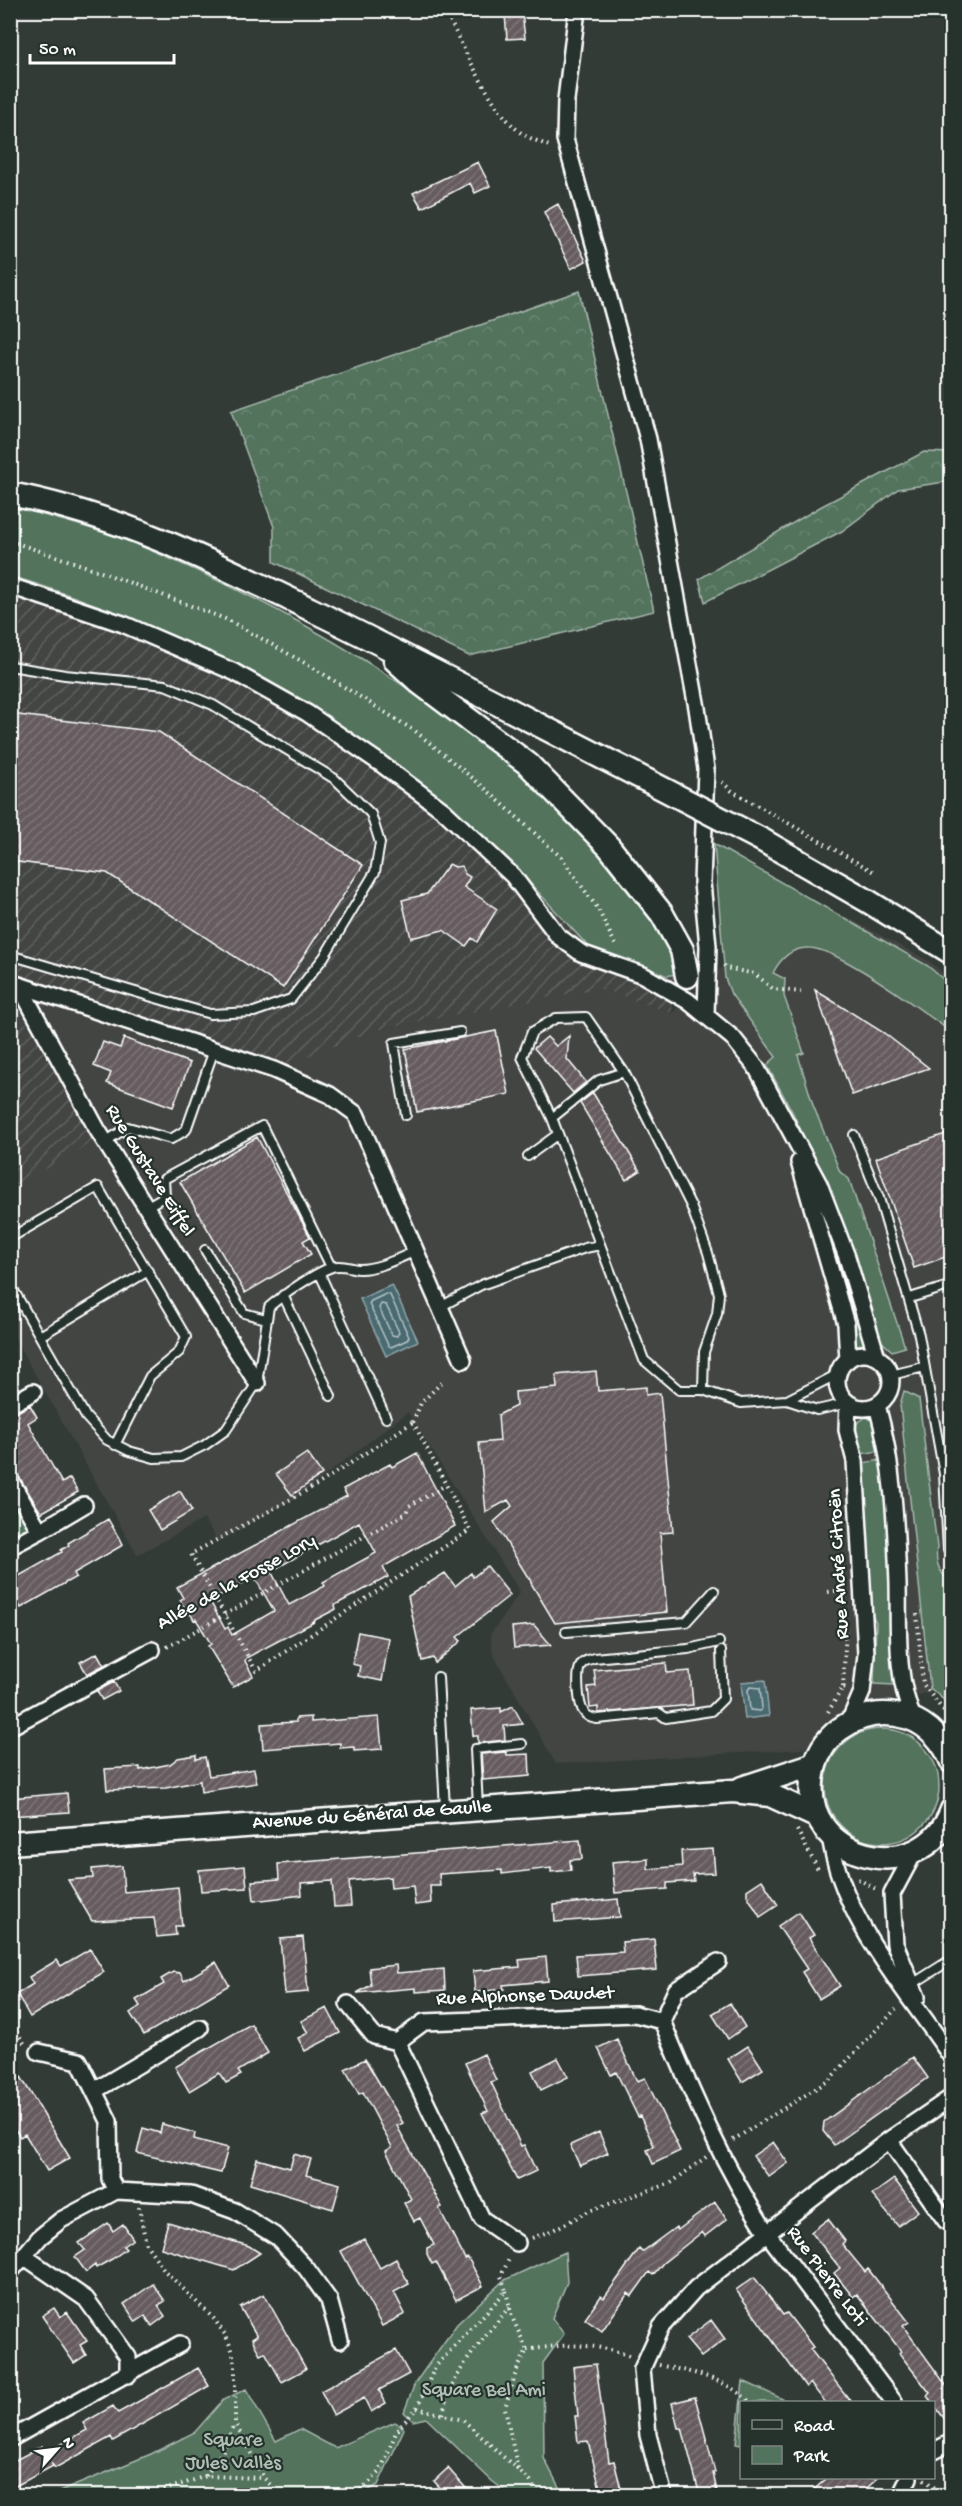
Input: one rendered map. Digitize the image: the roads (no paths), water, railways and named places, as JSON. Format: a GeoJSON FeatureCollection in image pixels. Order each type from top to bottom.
{"type":"FeatureCollection","features":[{"type":"Feature","properties":{"kind":"main road"},"geometry":{"type":"LineString","coordinates":[[10,494],[126,525],[237,573],[374,640],[762,840],[951,952]]}},
{"type":"Feature","properties":{"kind":"main road"},"geometry":{"type":"LineString","coordinates":[[374,640],[420,683],[528,764],[609,847],[662,914],[682,950],[687,976]]}},
{"type":"Feature","properties":{"kind":"main road"},"geometry":{"type":"LineString","coordinates":[[824,1826],[813,1800],[811,1782],[815,1764],[823,1747],[834,1733],[849,1722],[881,1713],[914,1720],[928,1728],[950,1757]]}},
{"type":"Feature","properties":{"kind":"main road","name":"Avenue du Général de Gaulle"},"geometry":{"type":"LineString","coordinates":[[733,1791],[815,1764]]}},
{"type":"Feature","properties":{"kind":"main road","name":"Avenue du Général de Gaulle"},"geometry":{"type":"LineString","coordinates":[[10,1843],[733,1791],[770,1795],[824,1826],[856,1852],[870,1857],[901,1856],[915,1851]]}},
{"type":"Feature","properties":{"kind":"main road"},"geometry":{"type":"LineString","coordinates":[[915,1851],[934,1838],[950,1815]]}},
{"type":"Feature","properties":{"kind":"street"},"geometry":{"type":"LineString","coordinates":[[577,10],[566,100],[565,139],[648,439],[706,769],[702,883],[708,946],[706,1015]]}},
{"type":"Feature","properties":{"kind":"street"},"geometry":{"type":"LineString","coordinates":[[10,586],[123,624],[234,672],[307,713],[380,763],[444,811],[513,876],[558,936],[581,953],[643,975],[688,1001],[733,1038],[756,1067],[823,1195],[847,1257],[877,1357],[891,1374],[889,1392],[877,1405],[863,1408],[848,1403],[839,1390],[838,1374],[848,1360],[862,1354],[877,1357]]}},
{"type":"Feature","properties":{"kind":"street"},"geometry":{"type":"LineString","coordinates":[[688,1001],[687,976],[694,971],[708,946]]}},
{"type":"Feature","properties":{"kind":"street"},"geometry":{"type":"LineString","coordinates":[[15,983],[274,1070],[330,1095],[356,1114],[464,1360]]}},
{"type":"Feature","properties":{"kind":"street","name":"Rue Gustave Eiffel"},"geometry":{"type":"LineString","coordinates":[[15,983],[105,1142],[257,1383]]}},
{"type":"Feature","properties":{"kind":"street"},"geometry":{"type":"LineString","coordinates":[[790,1133],[846,1324],[848,1360]]}},
{"type":"Feature","properties":{"kind":"street"},"geometry":{"type":"LineString","coordinates":[[10,1405],[33,1392]]}},
{"type":"Feature","properties":{"kind":"street","name":"Rue André Citroën"},"geometry":{"type":"LineString","coordinates":[[848,1403],[847,1430],[855,1461],[866,1654],[862,1692],[849,1722]]}},
{"type":"Feature","properties":{"kind":"street"},"geometry":{"type":"LineString","coordinates":[[877,1405],[889,1465],[897,1556],[903,1688],[914,1720]]}},
{"type":"Feature","properties":{"kind":"street"},"geometry":{"type":"LineString","coordinates":[[10,1480],[40,1531]]}},
{"type":"Feature","properties":{"kind":"street"},"geometry":{"type":"LineString","coordinates":[[10,1547],[84,1505]]}},
{"type":"Feature","properties":{"kind":"street","name":"Allée de la Fosse Lory"},"geometry":{"type":"LineString","coordinates":[[10,1726],[152,1650]]}},
{"type":"Feature","properties":{"kind":"street"},"geometry":{"type":"LineString","coordinates":[[824,1826],[842,1884],[863,1925],[951,2058]]}},
{"type":"Feature","properties":{"kind":"street"},"geometry":{"type":"LineString","coordinates":[[906,1987],[895,1944],[892,1894],[915,1851]]}},
{"type":"Feature","properties":{"kind":"street"},"geometry":{"type":"LineString","coordinates":[[664,2496],[648,2435],[642,2370],[661,2327],[696,2288],[767,2233],[750,2208],[719,2148],[691,2091],[662,2021],[676,1990],[718,1962]]}},
{"type":"Feature","properties":{"kind":"street"},"geometry":{"type":"LineString","coordinates":[[348,2004],[374,2036],[397,2042],[482,2219],[517,2243]]}},
{"type":"Feature","properties":{"kind":"street","name":"Rue Alphonse Daudet"},"geometry":{"type":"LineString","coordinates":[[397,2042],[424,2022],[635,2014],[662,2021]]}},
{"type":"Feature","properties":{"kind":"street"},"geometry":{"type":"LineString","coordinates":[[94,2091],[200,2028]]}},
{"type":"Feature","properties":{"kind":"street"},"geometry":{"type":"LineString","coordinates":[[39,2052],[79,2061],[109,2121],[110,2179],[116,2191]]}},
{"type":"Feature","properties":{"kind":"street","name":"Rue Pierre Loti"},"geometry":{"type":"LineString","coordinates":[[893,2401],[767,2233],[889,2140],[951,2097]]}},
{"type":"Feature","properties":{"kind":"street"},"geometry":{"type":"LineString","coordinates":[[889,2140],[946,2221]]}},
{"type":"Feature","properties":{"kind":"street"},"geometry":{"type":"LineString","coordinates":[[10,2272],[40,2237],[61,2220],[116,2191],[191,2195],[235,2211],[277,2236],[306,2268],[329,2300],[340,2340]]}},
{"type":"Feature","properties":{"kind":"street"},"geometry":{"type":"LineString","coordinates":[[25,2257],[86,2299],[128,2357],[128,2374]]}},
{"type":"Feature","properties":{"kind":"street"},"geometry":{"type":"LineString","coordinates":[[10,2439],[180,2344]]}},
{"type":"Feature","properties":{"kind":"street"},"geometry":{"type":"LineString","coordinates":[[935,2450],[951,2442]]}},
{"type":"Feature","properties":{"kind":"street"},"geometry":{"type":"LineString","coordinates":[[900,2496],[908,2479]]}},
{"type":"Feature","properties":{"kind":"lane"},"geometry":{"type":"LineString","coordinates":[[10,666],[65,675],[165,685],[213,705],[335,779],[371,814],[380,843],[375,872],[324,957],[291,999],[254,1012],[210,1014],[10,955]]}},
{"type":"Feature","properties":{"kind":"lane"},"geometry":{"type":"LineString","coordinates":[[703,1390],[704,1352],[717,1314],[719,1294],[708,1253],[691,1206],[624,1072],[586,1017],[556,1018],[532,1032],[522,1057],[552,1118],[644,1360],[679,1390],[703,1390],[741,1403],[787,1401],[817,1410],[848,1403]]}},
{"type":"Feature","properties":{"kind":"lane"},"geometry":{"type":"LineString","coordinates":[[406,1115],[394,1043],[460,1032]]}},
{"type":"Feature","properties":{"kind":"lane"},"geometry":{"type":"LineString","coordinates":[[105,1142],[128,1127],[171,1139],[186,1130],[214,1050]]}},
{"type":"Feature","properties":{"kind":"lane"},"geometry":{"type":"LineString","coordinates":[[552,1118],[599,1080],[624,1072]]}},
{"type":"Feature","properties":{"kind":"lane"},"geometry":{"type":"LineString","coordinates":[[146,1207],[165,1196],[164,1179],[262,1126],[331,1267]]}},
{"type":"Feature","properties":{"kind":"lane"},"geometry":{"type":"LineString","coordinates":[[528,1156],[558,1134]]}},
{"type":"Feature","properties":{"kind":"lane"},"geometry":{"type":"LineString","coordinates":[[854,1135],[879,1198],[919,1335],[948,1473],[948,1550],[951,1557]]}},
{"type":"Feature","properties":{"kind":"lane"},"geometry":{"type":"LineString","coordinates":[[10,1238],[98,1187],[186,1337],[179,1352],[150,1376],[115,1444]]}},
{"type":"Feature","properties":{"kind":"lane"},"geometry":{"type":"LineString","coordinates":[[442,1306],[481,1285],[585,1248],[600,1245]]}},
{"type":"Feature","properties":{"kind":"lane"},"geometry":{"type":"LineString","coordinates":[[205,1250],[244,1313],[266,1320]]}},
{"type":"Feature","properties":{"kind":"lane"},"geometry":{"type":"LineString","coordinates":[[10,1284],[86,1417],[106,1440],[154,1458],[181,1457],[205,1445],[226,1430],[257,1383],[269,1306],[282,1295],[331,1267],[344,1266],[360,1269],[382,1265],[417,1251]]}},
{"type":"Feature","properties":{"kind":"lane"},"geometry":{"type":"LineString","coordinates":[[40,1336],[148,1271]]}},
{"type":"Feature","properties":{"kind":"lane"},"geometry":{"type":"LineString","coordinates":[[320,1274],[386,1418]]}},
{"type":"Feature","properties":{"kind":"lane"},"geometry":{"type":"LineString","coordinates":[[910,1298],[951,1285]]}},
{"type":"Feature","properties":{"kind":"lane"},"geometry":{"type":"LineString","coordinates":[[282,1295],[331,1396]]}},
{"type":"Feature","properties":{"kind":"lane"},"geometry":{"type":"LineString","coordinates":[[891,1374],[924,1367]]}},
{"type":"Feature","properties":{"kind":"lane"},"geometry":{"type":"LineString","coordinates":[[787,1401],[838,1374]]}},
{"type":"Feature","properties":{"kind":"lane"},"geometry":{"type":"LineString","coordinates":[[566,1632],[686,1622],[714,1591]]}},
{"type":"Feature","properties":{"kind":"lane"},"geometry":{"type":"LineString","coordinates":[[720,1646],[723,1699],[711,1712],[666,1718],[659,1713],[597,1719],[590,1717],[582,1710],[578,1677],[580,1666],[585,1661],[594,1658],[720,1646]]}},
{"type":"Feature","properties":{"kind":"lane"},"geometry":{"type":"LineString","coordinates":[[438,1677],[446,1810]]}},
{"type":"Feature","properties":{"kind":"lane"},"geometry":{"type":"LineString","coordinates":[[478,1809],[475,1749],[522,1744]]}},
{"type":"Feature","properties":{"kind":"lane"},"geometry":{"type":"LineString","coordinates":[[906,1987],[951,1959],[951,1893]]}},
{"type":"Feature","properties":{"kind":"water"},"geometry":{"type":"Polygon","coordinates":[[[392,1285],[418,1341],[386,1356],[360,1299],[392,1285]]]}},
{"type":"Feature","properties":{"kind":"water"},"geometry":{"type":"Polygon","coordinates":[[[765,1680],[769,1716],[745,1719],[741,1682],[765,1680]]]}},
{"type":"Feature","properties":{"kind":"park label","name":"Square Bel Ami"},"geometry":{"type":"Point","coordinates":[484,2391]}},
{"type":"Feature","properties":{"kind":"park label","name":"Square Jules Vallès"},"geometry":{"type":"Point","coordinates":[233,2452]}}]}
